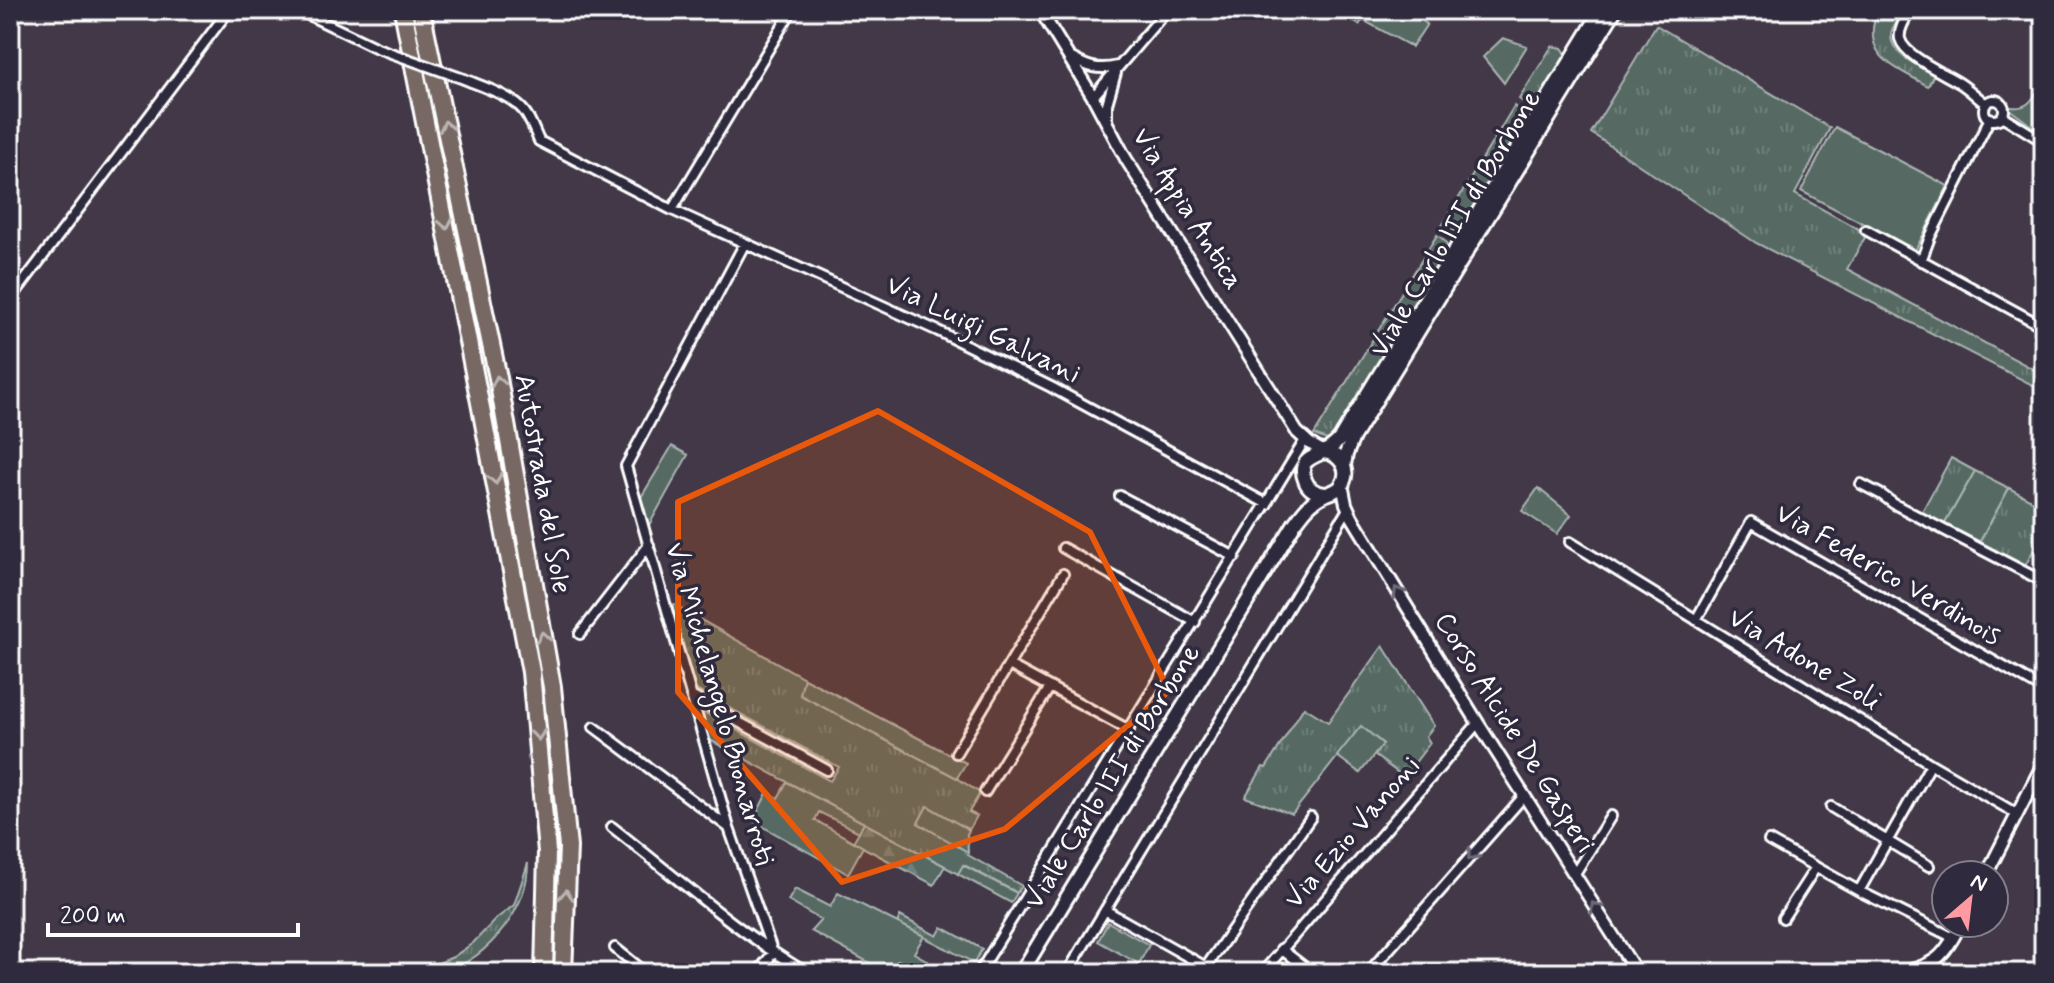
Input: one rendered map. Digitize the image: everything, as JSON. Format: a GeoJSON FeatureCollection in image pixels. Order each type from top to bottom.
{"type":"FeatureCollection","features":[{"type":"Feature","properties":{"kind":"highway","name":"Autostrada del Sole"},"geometry":{"type":"LineString","coordinates":[[403,10],[531,672],[547,852],[544,973]]}},
{"type":"Feature","properties":{"kind":"highway","name":"Autostrada del Sole"},"geometry":{"type":"LineString","coordinates":[[421,10],[498,378],[552,687],[568,847],[563,973]]}},
{"type":"Feature","properties":{"kind":"main road","name":"Viale Carlo III di Borbone"},"geometry":{"type":"LineString","coordinates":[[1295,523],[1306,484],[1304,466],[1312,456],[1333,447],[1343,434],[1602,10]]}},
{"type":"Feature","properties":{"kind":"main road","name":"Viale Carlo III di Borbone"},"geometry":{"type":"LineString","coordinates":[[1021,973],[1295,523],[1310,504],[1342,484],[1346,454],[1353,437],[1615,10]]}},
{"type":"Feature","properties":{"kind":"main road"},"geometry":{"type":"LineString","coordinates":[[1324,452],[1336,456],[1344,465]]}},
{"type":"Feature","properties":{"kind":"main road"},"geometry":{"type":"LineString","coordinates":[[1306,484],[1316,492],[1325,494]]}},
{"type":"Feature","properties":{"kind":"street"},"geometry":{"type":"LineString","coordinates":[[10,300],[229,10]]}},
{"type":"Feature","properties":{"kind":"street","name":"Via Luigi Galvani"},"geometry":{"type":"LineString","coordinates":[[298,10],[377,48],[493,91],[520,106],[539,141],[672,210],[938,331],[1051,387],[1267,504]]}},
{"type":"Feature","properties":{"kind":"street"},"geometry":{"type":"LineString","coordinates":[[672,210],[792,10]]}},
{"type":"Feature","properties":{"kind":"street","name":"Via Appia Antica"},"geometry":{"type":"LineString","coordinates":[[1040,10],[1093,97],[1126,159],[1301,439],[1304,466]]}},
{"type":"Feature","properties":{"kind":"street"},"geometry":{"type":"LineString","coordinates":[[1093,97],[1167,10]]}},
{"type":"Feature","properties":{"kind":"street"},"geometry":{"type":"LineString","coordinates":[[1911,10],[1899,37],[1904,47],[1986,104]]}},
{"type":"Feature","properties":{"kind":"street"},"geometry":{"type":"LineString","coordinates":[[1069,57],[1096,69],[1118,66]]}},
{"type":"Feature","properties":{"kind":"street"},"geometry":{"type":"LineString","coordinates":[[1107,123],[1107,104],[1118,66]]}},
{"type":"Feature","properties":{"kind":"street"},"geometry":{"type":"LineString","coordinates":[[1986,104],[1994,100],[2000,102],[2002,116]]}},
{"type":"Feature","properties":{"kind":"street"},"geometry":{"type":"LineString","coordinates":[[1986,104],[1985,112],[1990,118],[2002,116]]}},
{"type":"Feature","properties":{"kind":"street"},"geometry":{"type":"LineString","coordinates":[[2002,116],[2044,142]]}},
{"type":"Feature","properties":{"kind":"street"},"geometry":{"type":"LineString","coordinates":[[1921,261],[1990,118]]}},
{"type":"Feature","properties":{"kind":"street"},"geometry":{"type":"LineString","coordinates":[[1866,230],[2044,327]]}},
{"type":"Feature","properties":{"kind":"street","name":"Via Michelangelo Buonarroti"},"geometry":{"type":"LineString","coordinates":[[745,243],[626,466],[729,828],[773,953]]}},
{"type":"Feature","properties":{"kind":"street"},"geometry":{"type":"LineString","coordinates":[[979,973],[1267,504],[1301,439]]}},
{"type":"Feature","properties":{"kind":"street","name":"Via Appia Antica"},"geometry":{"type":"LineString","coordinates":[[1301,439],[1324,452]]}},
{"type":"Feature","properties":{"kind":"street","name":"Corso Alcide De Gasperi"},"geometry":{"type":"LineString","coordinates":[[1342,484],[1349,512],[1637,973]]}},
{"type":"Feature","properties":{"kind":"street"},"geometry":{"type":"LineString","coordinates":[[1861,484],[2044,582]]}},
{"type":"Feature","properties":{"kind":"street","name":"Corso Alcide De Gasperi"},"geometry":{"type":"LineString","coordinates":[[1325,494],[1349,512]]}},
{"type":"Feature","properties":{"kind":"street"},"geometry":{"type":"LineString","coordinates":[[1120,496],[1235,557]]}},
{"type":"Feature","properties":{"kind":"street"},"geometry":{"type":"LineString","coordinates":[[1067,973],[1349,512]]}},
{"type":"Feature","properties":{"kind":"street","name":"Via Federico Verdinois"},"geometry":{"type":"LineString","coordinates":[[1696,620],[1751,522],[2044,690]]}},
{"type":"Feature","properties":{"kind":"street","name":"Via Adone Zoli"},"geometry":{"type":"LineString","coordinates":[[1570,542],[2017,814]]}},
{"type":"Feature","properties":{"kind":"street"},"geometry":{"type":"LineString","coordinates":[[580,634],[649,545]]}},
{"type":"Feature","properties":{"kind":"street"},"geometry":{"type":"LineString","coordinates":[[1063,548],[1195,622]]}},
{"type":"Feature","properties":{"kind":"street"},"geometry":{"type":"LineString","coordinates":[[956,753],[1063,574]]}},
{"type":"Feature","properties":{"kind":"street"},"geometry":{"type":"LineString","coordinates":[[1009,665],[1129,730]]}},
{"type":"Feature","properties":{"kind":"street"},"geometry":{"type":"LineString","coordinates":[[985,792],[1050,687]]}},
{"type":"Feature","properties":{"kind":"street"},"geometry":{"type":"LineString","coordinates":[[691,696],[827,770]]}},
{"type":"Feature","properties":{"kind":"street","name":"Via Ezio Vanoni"},"geometry":{"type":"LineString","coordinates":[[1262,973],[1478,723]]}},
{"type":"Feature","properties":{"kind":"street"},"geometry":{"type":"LineString","coordinates":[[594,727],[729,828]]}},
{"type":"Feature","properties":{"kind":"street"},"geometry":{"type":"LineString","coordinates":[[1994,859],[2044,762]]}},
{"type":"Feature","properties":{"kind":"street"},"geometry":{"type":"LineString","coordinates":[[1859,891],[1931,764]]}},
{"type":"Feature","properties":{"kind":"street"},"geometry":{"type":"LineString","coordinates":[[1373,971],[1524,796]]}},
{"type":"Feature","properties":{"kind":"street"},"geometry":{"type":"LineString","coordinates":[[1831,807],[1929,866]]}},
{"type":"Feature","properties":{"kind":"street"},"geometry":{"type":"LineString","coordinates":[[1574,875],[1611,816]]}},
{"type":"Feature","properties":{"kind":"street"},"geometry":{"type":"LineString","coordinates":[[1105,910],[1206,967],[1311,817]]}},
{"type":"Feature","properties":{"kind":"street"},"geometry":{"type":"LineString","coordinates":[[612,827],[773,953],[807,973]]}},
{"type":"Feature","properties":{"kind":"street"},"geometry":{"type":"LineString","coordinates":[[1769,841],[1930,926]]}},
{"type":"Feature","properties":{"kind":"street"},"geometry":{"type":"LineString","coordinates":[[1783,918],[1816,867]]}},
{"type":"Feature","properties":{"kind":"street"},"geometry":{"type":"LineString","coordinates":[[1900,973],[1935,962],[1953,939]]}},
{"type":"Feature","properties":{"kind":"street"},"geometry":{"type":"LineString","coordinates":[[615,948],[646,973]]}},
{"type":"Feature","properties":{"kind":"street"},"geometry":{"type":"LineString","coordinates":[[1281,949],[1312,973]]}},
{"type":"Feature","properties":{"kind":"street"},"geometry":{"type":"LineString","coordinates":[[757,973],[773,953]]}},
{"type":"Feature","properties":{"kind":"highlighted area"},"geometry":{"type":"Polygon","coordinates":[[[878,411],[1090,532],[1169,691],[1005,829],[842,882],[678,692],[678,502],[878,411]]]}},
{"type":"Feature","properties":{"kind":"green space"},"geometry":{"type":"Polygon","coordinates":[[[1335,10],[1406,10],[1427,24],[1412,47],[1363,20],[1359,25],[1335,10]]]}},
{"type":"Feature","properties":{"kind":"green space"},"geometry":{"type":"Polygon","coordinates":[[[1878,10],[1904,10],[1894,25],[1892,41],[1906,59],[1934,74],[1928,86],[1892,65],[1877,49],[1873,25],[1878,10]]]}},
{"type":"Feature","properties":{"kind":"green space"},"geometry":{"type":"Polygon","coordinates":[[[1656,25],[1830,128],[1795,194],[1867,234],[1847,269],[2044,375],[2044,391],[1756,243],[1591,133],[1656,25]]]}},
{"type":"Feature","properties":{"kind":"green space"},"geometry":{"type":"Polygon","coordinates":[[[1503,38],[1527,46],[1504,83],[1483,57],[1503,38]]]}},
{"type":"Feature","properties":{"kind":"green space"},"geometry":{"type":"Polygon","coordinates":[[[1552,46],[1562,48],[1566,58],[1540,100],[1532,105],[1525,104],[1519,99],[1552,46]]]}},
{"type":"Feature","properties":{"kind":"green space"},"geometry":{"type":"Polygon","coordinates":[[[2044,80],[2044,135],[2005,106],[2020,107],[2030,102],[2044,80]]]}},
{"type":"Feature","properties":{"kind":"green space"},"geometry":{"type":"Polygon","coordinates":[[[1514,106],[1523,115],[1525,125],[1463,227],[1455,231],[1445,228],[1442,226],[1514,106]]]}},
{"type":"Feature","properties":{"kind":"green space"},"geometry":{"type":"Polygon","coordinates":[[[1835,127],[1948,186],[1915,251],[1801,191],[1835,127]]]}},
{"type":"Feature","properties":{"kind":"green space"},"geometry":{"type":"Polygon","coordinates":[[[1437,235],[1446,243],[1446,254],[1336,434],[1327,440],[1314,435],[1437,235]]]}},
{"type":"Feature","properties":{"kind":"green space"},"geometry":{"type":"Polygon","coordinates":[[[672,446],[688,455],[648,527],[640,499],[672,446]]]}},
{"type":"Feature","properties":{"kind":"green space"},"geometry":{"type":"Polygon","coordinates":[[[1951,458],[1975,471],[1943,527],[1920,515],[1951,458]]]}},
{"type":"Feature","properties":{"kind":"green space"},"geometry":{"type":"Polygon","coordinates":[[[1975,471],[2009,488],[1978,545],[1943,527],[1975,471]]]}},
{"type":"Feature","properties":{"kind":"green space"},"geometry":{"type":"Polygon","coordinates":[[[1538,488],[1571,515],[1557,534],[1522,511],[1538,488]]]}},
{"type":"Feature","properties":{"kind":"green space"},"geometry":{"type":"Polygon","coordinates":[[[2009,488],[2044,507],[2044,531],[2024,568],[1978,545],[2009,488]]]}},
{"type":"Feature","properties":{"kind":"green space"},"geometry":{"type":"Polygon","coordinates":[[[671,603],[804,678],[801,695],[980,793],[969,812],[977,816],[969,830],[928,806],[918,823],[1022,886],[1017,893],[964,865],[958,874],[708,739],[700,710],[830,781],[839,767],[694,689],[671,603]]]}},
{"type":"Feature","properties":{"kind":"green space"},"geometry":{"type":"Polygon","coordinates":[[[1383,646],[1434,726],[1426,736],[1430,743],[1404,777],[1374,755],[1383,744],[1361,727],[1292,814],[1245,797],[1304,707],[1328,722],[1383,646]]]}},
{"type":"Feature","properties":{"kind":"green space"},"geometry":{"type":"Polygon","coordinates":[[[804,678],[966,763],[957,778],[800,695],[804,678]]]}},
{"type":"Feature","properties":{"kind":"green space"},"geometry":{"type":"Polygon","coordinates":[[[1361,726],[1383,744],[1360,773],[1337,756],[1361,726]]]}},
{"type":"Feature","properties":{"kind":"green space"},"geometry":{"type":"Polygon","coordinates":[[[787,782],[864,823],[859,832],[819,812],[815,820],[863,847],[848,874],[753,821],[767,793],[778,798],[787,782]]]}},
{"type":"Feature","properties":{"kind":"green space"},"geometry":{"type":"Polygon","coordinates":[[[927,806],[969,830],[968,852],[918,823],[927,806]]]}},
{"type":"Feature","properties":{"kind":"green space"},"geometry":{"type":"Polygon","coordinates":[[[864,823],[945,866],[934,885],[853,842],[864,823]]]}},
{"type":"Feature","properties":{"kind":"green space"},"geometry":{"type":"Polygon","coordinates":[[[528,863],[521,897],[513,914],[491,943],[477,955],[445,972],[414,973],[453,957],[514,905],[528,863]]]}},
{"type":"Feature","properties":{"kind":"green space"},"geometry":{"type":"Polygon","coordinates":[[[963,865],[1017,893],[1011,903],[958,874],[963,865]]]}},
{"type":"Feature","properties":{"kind":"green space"},"geometry":{"type":"Polygon","coordinates":[[[795,889],[830,907],[838,893],[924,936],[914,953],[928,961],[922,973],[898,960],[888,973],[811,931],[821,920],[788,901],[795,889]]]}},
{"type":"Feature","properties":{"kind":"green space"},"geometry":{"type":"Polygon","coordinates":[[[900,916],[937,936],[942,927],[982,949],[974,963],[897,923],[900,916]]]}},
{"type":"Feature","properties":{"kind":"green space"},"geometry":{"type":"Polygon","coordinates":[[[1108,922],[1149,945],[1139,964],[1098,941],[1108,922]]]}}]}
